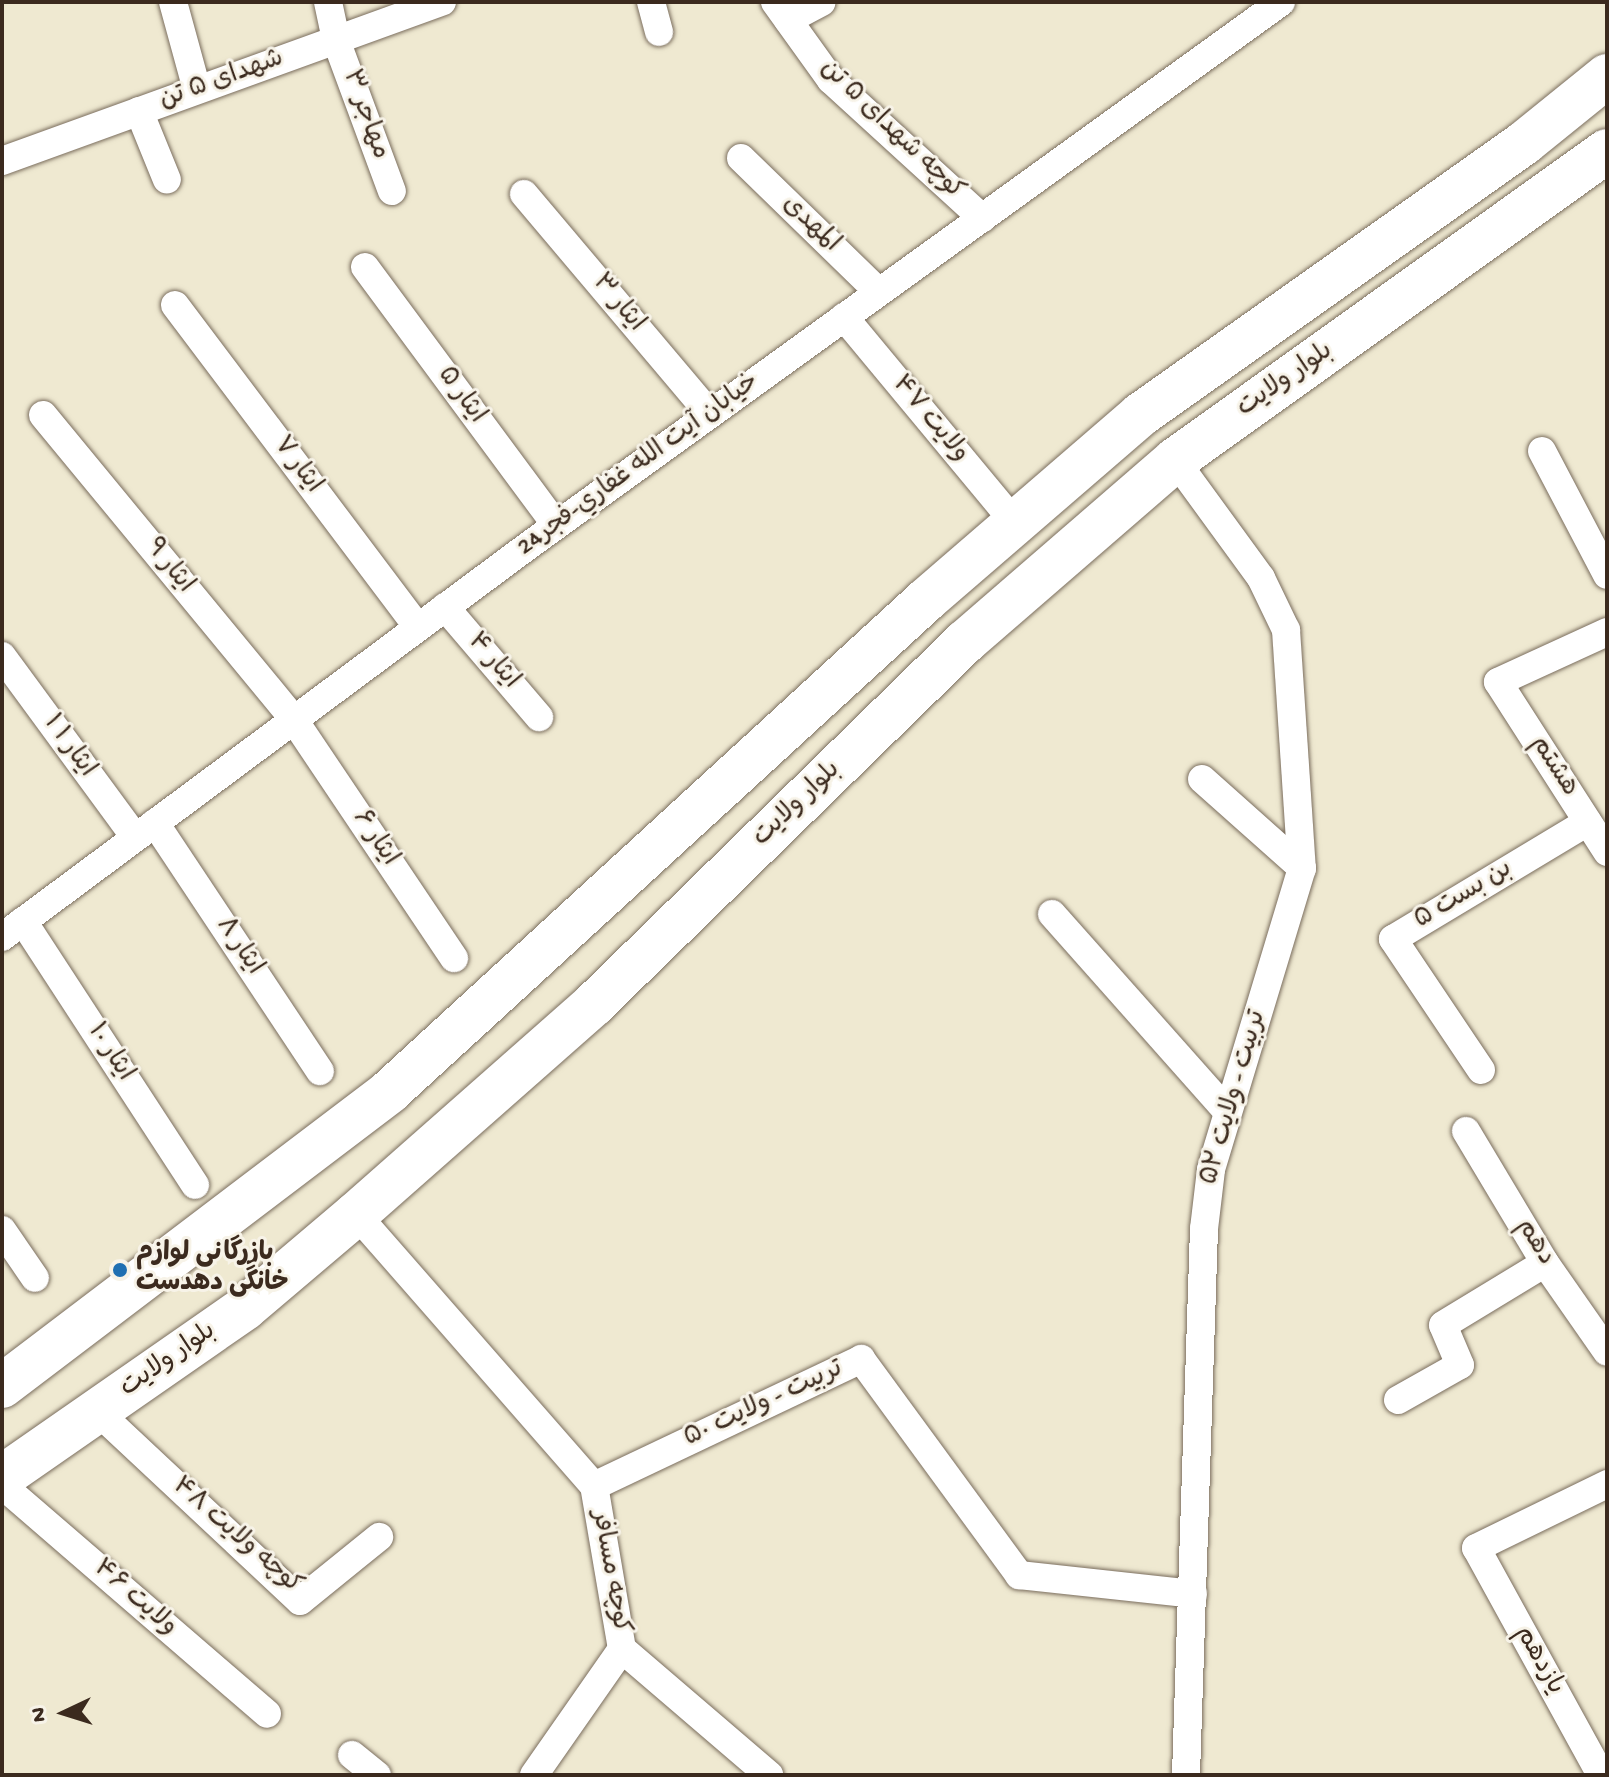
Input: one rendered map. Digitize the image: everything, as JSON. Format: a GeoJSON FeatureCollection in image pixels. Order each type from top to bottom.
{"type":"FeatureCollection","features":[{"type":"Feature","properties":{"kind":"main road"},"geometry":{"type":"LineString","coordinates":[[2,1386],[390,1091],[914,610],[1140,415],[1524,143],[1607,76]]}},
{"type":"Feature","properties":{"kind":"main road","name":"بلوار ولایت"},"geometry":{"type":"LineString","coordinates":[[2,1477],[245,1308],[356,1214],[594,1004],[965,642],[1175,460],[1607,151]]}},
{"type":"Feature","properties":{"kind":"street"},"geometry":{"type":"LineString","coordinates":[[173,2],[197,90]]}},
{"type":"Feature","properties":{"kind":"street","name":"مهاجر ۳"},"geometry":{"type":"LineString","coordinates":[[328,2],[336,40],[392,191]]}},
{"type":"Feature","properties":{"kind":"street","name":"شهدای ۵ تن"},"geometry":{"type":"LineString","coordinates":[[2,161],[442,2]]}},
{"type":"Feature","properties":{"kind":"street"},"geometry":{"type":"LineString","coordinates":[[651,2],[659,32]]}},
{"type":"Feature","properties":{"kind":"street"},"geometry":{"type":"LineString","coordinates":[[781,11],[822,2]]}},
{"type":"Feature","properties":{"kind":"street","name":"خيابان آيت الله غفاري-فجر24"},"geometry":{"type":"LineString","coordinates":[[12,929],[556,525],[1281,2]]}},
{"type":"Feature","properties":{"kind":"street","name":"کوچه شهدای ۵ تن"},"geometry":{"type":"LineString","coordinates":[[781,11],[831,80],[982,218]]}},
{"type":"Feature","properties":{"kind":"street"},"geometry":{"type":"LineString","coordinates":[[139,111],[167,180]]}},
{"type":"Feature","properties":{"kind":"street","name":"المهدی"},"geometry":{"type":"LineString","coordinates":[[741,158],[879,292]]}},
{"type":"Feature","properties":{"kind":"street","name":"ایثار ۳"},"geometry":{"type":"LineString","coordinates":[[524,194],[710,414]]}},
{"type":"Feature","properties":{"kind":"street","name":"ایثار ۵"},"geometry":{"type":"LineString","coordinates":[[365,267],[556,525]]}},
{"type":"Feature","properties":{"kind":"street","name":"ایثار ۷"},"geometry":{"type":"LineString","coordinates":[[175,305],[418,627]]}},
{"type":"Feature","properties":{"kind":"street","name":"ولایت ۴۷"},"geometry":{"type":"LineString","coordinates":[[844,317],[1015,523]]}},
{"type":"Feature","properties":{"kind":"street","name":"ایثار ۹"},"geometry":{"type":"LineString","coordinates":[[43,415],[294,720]]}},
{"type":"Feature","properties":{"kind":"street"},"geometry":{"type":"LineString","coordinates":[[1542,451],[1607,575]]}},
{"type":"Feature","properties":{"kind":"street","name":"تربیت - ولایت ۵۲"},"geometry":{"type":"LineString","coordinates":[[1175,460],[1261,578],[1286,630],[1302,868],[1211,1170],[1204,1229],[1186,1775]]}},
{"type":"Feature","properties":{"kind":"street","name":"ایثار ۴"},"geometry":{"type":"LineString","coordinates":[[445,607],[539,717]]}},
{"type":"Feature","properties":{"kind":"street","name":"هشتم"},"geometry":{"type":"LineString","coordinates":[[1607,632],[1498,682],[1607,852]]}},
{"type":"Feature","properties":{"kind":"street","name":"ایثار ۱ ۱"},"geometry":{"type":"LineString","coordinates":[[2,656],[145,830]]}},
{"type":"Feature","properties":{"kind":"street","name":"ایثار ۶"},"geometry":{"type":"LineString","coordinates":[[294,720],[454,958]]}},
{"type":"Feature","properties":{"kind":"street"},"geometry":{"type":"LineString","coordinates":[[1202,779],[1302,868]]}},
{"type":"Feature","properties":{"kind":"street","name":"بن بست ۵"},"geometry":{"type":"LineString","coordinates":[[1481,1070],[1393,939],[1588,822]]}},
{"type":"Feature","properties":{"kind":"street","name":"ایثار ۸"},"geometry":{"type":"LineString","coordinates":[[145,830],[320,1071]]}},
{"type":"Feature","properties":{"kind":"street"},"geometry":{"type":"LineString","coordinates":[[1052,914],[1227,1111]]}},
{"type":"Feature","properties":{"kind":"street","name":"ایثار ۱۰"},"geometry":{"type":"LineString","coordinates":[[12,929],[195,1185]]}},
{"type":"Feature","properties":{"kind":"street","name":"دهم"},"geometry":{"type":"LineString","coordinates":[[1466,1131],[1545,1263],[1607,1352]]}},
{"type":"Feature","properties":{"kind":"street"},"geometry":{"type":"LineString","coordinates":[[356,1214],[594,1486]]}},
{"type":"Feature","properties":{"kind":"street"},"geometry":{"type":"LineString","coordinates":[[2,1230],[35,1278]]}},
{"type":"Feature","properties":{"kind":"street"},"geometry":{"type":"LineString","coordinates":[[1398,1400],[1460,1365],[1443,1325],[1545,1263]]}},
{"type":"Feature","properties":{"kind":"street","name":"تربیت - ولایت ۵۰"},"geometry":{"type":"LineString","coordinates":[[594,1486],[861,1359],[1019,1575],[1193,1594]]}},
{"type":"Feature","properties":{"kind":"street","name":"کوچه ولایت ۴۸"},"geometry":{"type":"LineString","coordinates":[[97,1411],[300,1601],[379,1537]]}},
{"type":"Feature","properties":{"kind":"street","name":"یازدهم"},"geometry":{"type":"LineString","coordinates":[[1601,1775],[1476,1548],[1607,1484]]}},
{"type":"Feature","properties":{"kind":"street","name":"ولایت ۴۶"},"geometry":{"type":"LineString","coordinates":[[2,1485],[267,1714]]}},
{"type":"Feature","properties":{"kind":"street","name":"کوچه مسافر"},"geometry":{"type":"LineString","coordinates":[[534,1775],[622,1649],[594,1486]]}},
{"type":"Feature","properties":{"kind":"street"},"geometry":{"type":"LineString","coordinates":[[622,1649],[769,1775]]}},
{"type":"Feature","properties":{"kind":"street"},"geometry":{"type":"LineString","coordinates":[[352,1755],[377,1775]]}},
{"type":"Feature","properties":{"kind":"place","name":"بازرگانی لوازم خانگی دهدست"},"geometry":{"type":"Point","coordinates":[120,1270]}}]}
